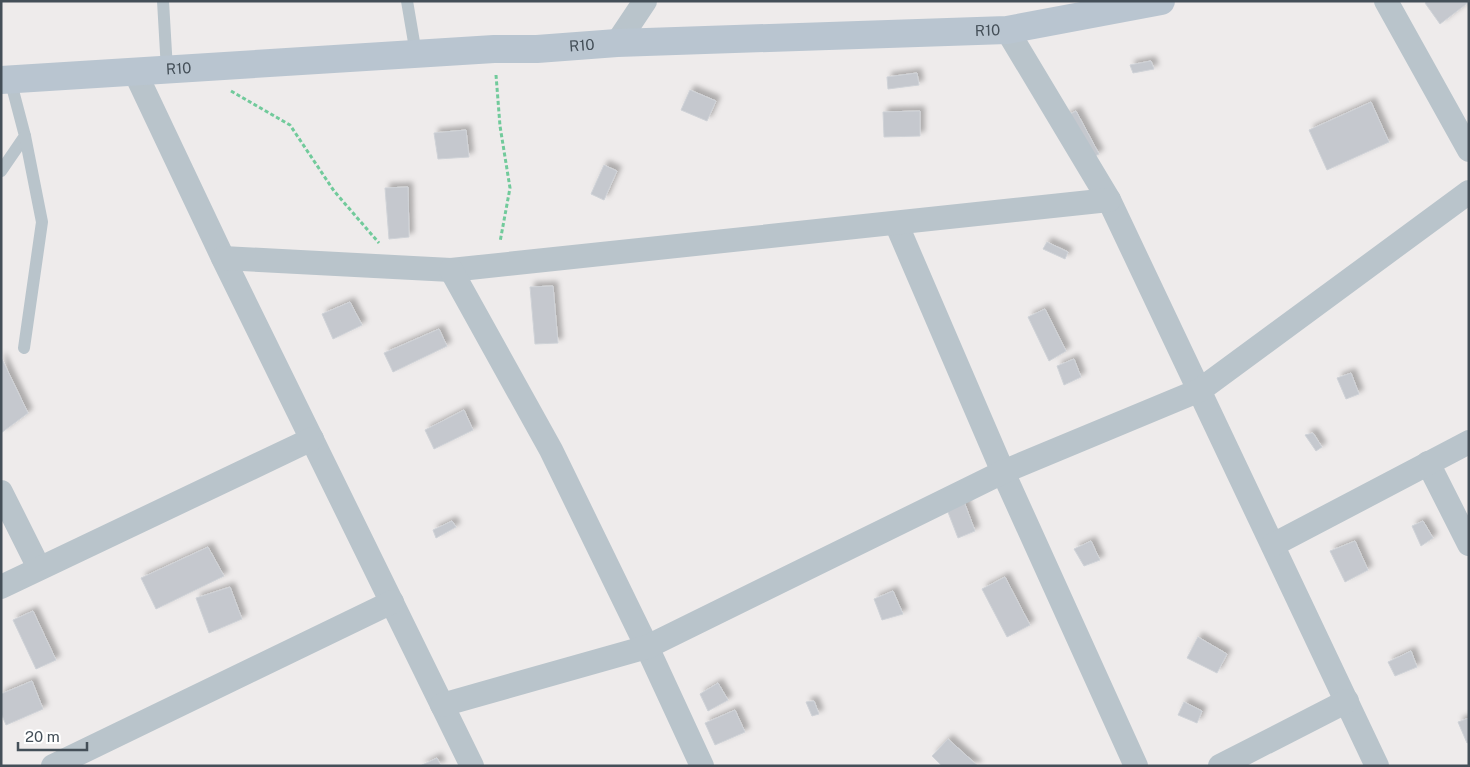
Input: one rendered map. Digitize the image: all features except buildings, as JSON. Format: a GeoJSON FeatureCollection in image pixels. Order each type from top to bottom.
{"type":"FeatureCollection","features":[{"type":"Feature","properties":{"kind":"main road","name":"R10"},"geometry":{"type":"LineString","coordinates":[[6,80],[494,49],[538,50],[617,43],[1007,30],[1161,1]]}},
{"type":"Feature","properties":{"kind":"street"},"geometry":{"type":"LineString","coordinates":[[617,43],[645,1]]}},
{"type":"Feature","properties":{"kind":"street"},"geometry":{"type":"LineString","coordinates":[[1386,1],[1469,150]]}},
{"type":"Feature","properties":{"kind":"street"},"geometry":{"type":"LineString","coordinates":[[1007,30],[1109,200],[1378,766]]}},
{"type":"Feature","properties":{"kind":"street"},"geometry":{"type":"LineString","coordinates":[[134,72],[472,766]]}},
{"type":"Feature","properties":{"kind":"street"},"geometry":{"type":"LineString","coordinates":[[442,706],[647,648],[1003,472],[1200,390],[1469,192]]}},
{"type":"Feature","properties":{"kind":"street"},"geometry":{"type":"LineString","coordinates":[[223,258],[451,270],[1109,200]]}},
{"type":"Feature","properties":{"kind":"street"},"geometry":{"type":"LineString","coordinates":[[896,223],[1003,472],[1136,766]]}},
{"type":"Feature","properties":{"kind":"street"},"geometry":{"type":"LineString","coordinates":[[451,270],[550,450],[647,648],[702,766]]}},
{"type":"Feature","properties":{"kind":"street"},"geometry":{"type":"LineString","coordinates":[[1,587],[312,439]]}},
{"type":"Feature","properties":{"kind":"street"},"geometry":{"type":"LineString","coordinates":[[1273,545],[1469,442]]}},
{"type":"Feature","properties":{"kind":"street"},"geometry":{"type":"LineString","coordinates":[[1428,463],[1469,544]]}},
{"type":"Feature","properties":{"kind":"street"},"geometry":{"type":"LineString","coordinates":[[1,492],[39,568]]}},
{"type":"Feature","properties":{"kind":"street"},"geometry":{"type":"LineString","coordinates":[[65,763],[392,602]]}},
{"type":"Feature","properties":{"kind":"street"},"geometry":{"type":"LineString","coordinates":[[1220,766],[1346,701]]}},
{"type":"Feature","properties":{"kind":"lane"},"geometry":{"type":"LineString","coordinates":[[163,1],[166,70]]}},
{"type":"Feature","properties":{"kind":"lane"},"geometry":{"type":"LineString","coordinates":[[407,1],[416,54]]}},
{"type":"Feature","properties":{"kind":"lane"},"geometry":{"type":"LineString","coordinates":[[6,80],[25,136],[42,222],[24,348]]}},
{"type":"Feature","properties":{"kind":"lane"},"geometry":{"type":"LineString","coordinates":[[1,171],[25,136]]}},
{"type":"Feature","properties":{"kind":"path"},"geometry":{"type":"LineString","coordinates":[[494,49],[500,126],[510,188],[496,265]]}},
{"type":"Feature","properties":{"kind":"path"},"geometry":{"type":"LineString","coordinates":[[224,87],[290,125],[334,191],[383,247]]}}]}
